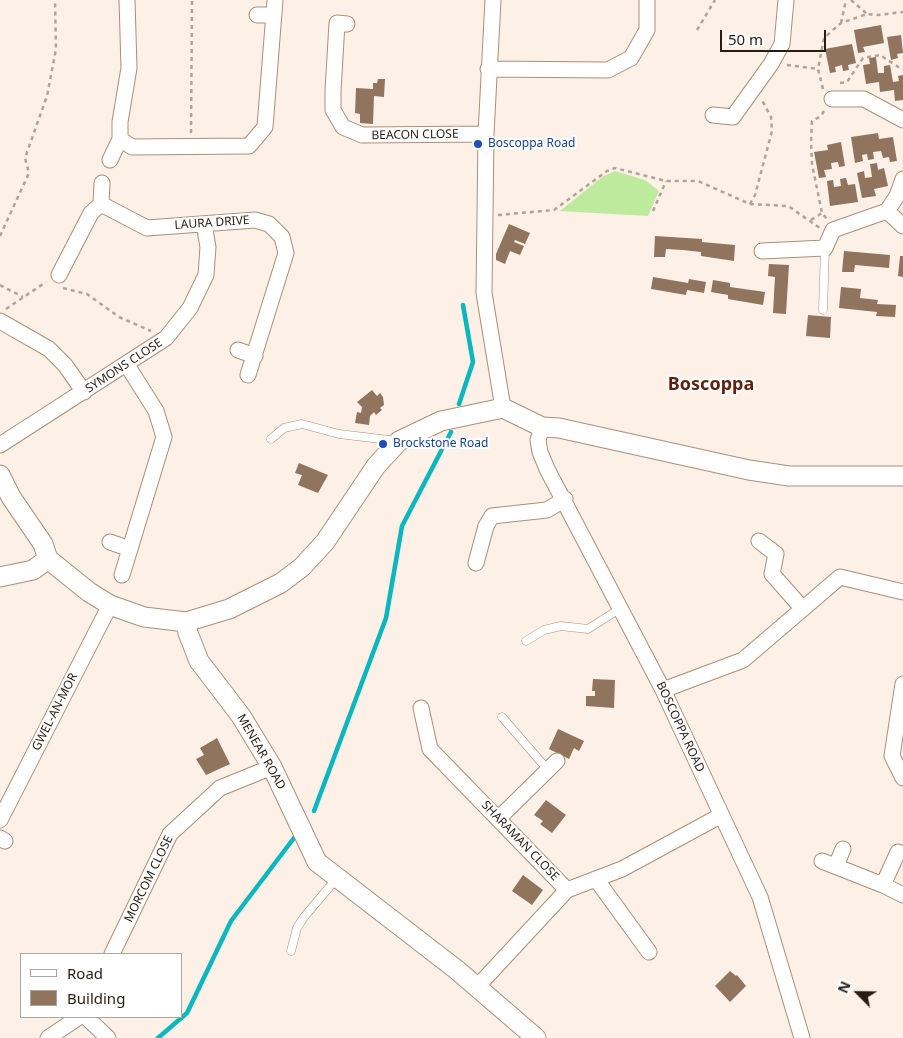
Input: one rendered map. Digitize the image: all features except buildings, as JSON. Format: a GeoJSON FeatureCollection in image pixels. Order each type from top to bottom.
{"type":"FeatureCollection","features":[{"type":"Feature","properties":{"kind":"street"},"geometry":{"type":"LineString","coordinates":[[110,160],[120,139],[120,122],[129,68],[127,0]]}},
{"type":"Feature","properties":{"kind":"street"},"geometry":{"type":"LineString","coordinates":[[493,0],[486,134],[484,293],[503,408]]}},
{"type":"Feature","properties":{"kind":"street"},"geometry":{"type":"LineString","coordinates":[[488,69],[608,70],[631,58],[647,30],[647,0]]}},
{"type":"Feature","properties":{"kind":"street"},"geometry":{"type":"LineString","coordinates":[[713,116],[734,117],[768,68],[782,44],[786,0]]}},
{"type":"Feature","properties":{"kind":"street"},"geometry":{"type":"LineString","coordinates":[[120,139],[132,147],[249,146],[265,127],[275,7],[257,15]]}},
{"type":"Feature","properties":{"kind":"street","name":"BEACON CLOSE"},"geometry":{"type":"LineString","coordinates":[[348,24],[337,24],[334,81],[333,110],[343,127],[362,135],[486,134]]}},
{"type":"Feature","properties":{"kind":"street"},"geometry":{"type":"LineString","coordinates":[[828,93],[864,99],[903,120]]}},
{"type":"Feature","properties":{"kind":"street"},"geometry":{"type":"LineString","coordinates":[[762,251],[825,248],[833,230],[887,211],[897,196],[903,179]]}},
{"type":"Feature","properties":{"kind":"street"},"geometry":{"type":"LineString","coordinates":[[57,282],[91,213],[101,204],[102,183]]}},
{"type":"Feature","properties":{"kind":"street","name":"LAURA DRIVE"},"geometry":{"type":"LineString","coordinates":[[101,204],[147,228],[255,220],[269,224],[282,237],[286,252],[248,375]]}},
{"type":"Feature","properties":{"kind":"street"},"geometry":{"type":"LineString","coordinates":[[887,211],[903,226]]}},
{"type":"Feature","properties":{"kind":"street","name":"SYMONS CLOSE"},"geometry":{"type":"LineString","coordinates":[[0,445],[127,365],[166,338],[190,308],[206,275],[208,247],[204,224]]}},
{"type":"Feature","properties":{"kind":"street"},"geometry":{"type":"LineString","coordinates":[[0,321],[49,350],[65,365],[84,392]]}},
{"type":"Feature","properties":{"kind":"street"},"geometry":{"type":"LineString","coordinates":[[238,350],[255,356]]}},
{"type":"Feature","properties":{"kind":"street"},"geometry":{"type":"LineString","coordinates":[[122,575],[164,437],[156,412],[127,365]]}},
{"type":"Feature","properties":{"kind":"street"},"geometry":{"type":"LineString","coordinates":[[0,475],[11,497],[43,544],[48,560],[89,592],[110,605],[144,617],[186,622],[229,609],[281,583],[302,567],[325,542],[376,466],[399,441],[440,421],[503,408],[542,427],[559,428],[749,470],[789,476],[903,476]]}},
{"type":"Feature","properties":{"kind":"street","name":"BOSCOPPA ROAD"},"geometry":{"type":"LineString","coordinates":[[542,427],[538,440],[540,452],[663,690],[720,816],[760,897],[802,1038]]}},
{"type":"Feature","properties":{"kind":"street"},"geometry":{"type":"LineString","coordinates":[[476,564],[486,526],[492,516],[546,510],[565,499]]}},
{"type":"Feature","properties":{"kind":"street"},"geometry":{"type":"LineString","coordinates":[[759,541],[776,554],[772,574],[803,609]]}},
{"type":"Feature","properties":{"kind":"street"},"geometry":{"type":"LineString","coordinates":[[110,542],[130,549]]}},
{"type":"Feature","properties":{"kind":"street"},"geometry":{"type":"LineString","coordinates":[[0,577],[33,570],[48,560]]}},
{"type":"Feature","properties":{"kind":"street"},"geometry":{"type":"LineString","coordinates":[[663,690],[743,660],[840,577],[903,592]]}},
{"type":"Feature","properties":{"kind":"street","name":"GWEL-AN-MOR"},"geometry":{"type":"LineString","coordinates":[[0,820],[110,605]]}},
{"type":"Feature","properties":{"kind":"street","name":"MENEAR ROAD"},"geometry":{"type":"LineString","coordinates":[[186,622],[200,661],[241,716],[272,767],[317,862],[477,987],[536,1038]]}},
{"type":"Feature","properties":{"kind":"street"},"geometry":{"type":"LineString","coordinates":[[903,684],[892,756],[903,778]]}},
{"type":"Feature","properties":{"kind":"street","name":"SHARAMAN CLOSE"},"geometry":{"type":"LineString","coordinates":[[422,708],[430,749],[567,890],[477,987]]}},
{"type":"Feature","properties":{"kind":"street"},"geometry":{"type":"LineString","coordinates":[[498,818],[552,765]]}},
{"type":"Feature","properties":{"kind":"street","name":"MORCOM CLOSE"},"geometry":{"type":"LineString","coordinates":[[112,953],[170,834],[220,788],[272,767]]}},
{"type":"Feature","properties":{"kind":"street"},"geometry":{"type":"LineString","coordinates":[[567,890],[622,869],[720,816]]}},
{"type":"Feature","properties":{"kind":"street"},"geometry":{"type":"LineString","coordinates":[[836,866],[843,850]]}},
{"type":"Feature","properties":{"kind":"street"},"geometry":{"type":"LineString","coordinates":[[883,885],[898,852]]}},
{"type":"Feature","properties":{"kind":"street"},"geometry":{"type":"LineString","coordinates":[[822,861],[903,895]]}},
{"type":"Feature","properties":{"kind":"street"},"geometry":{"type":"LineString","coordinates":[[596,879],[648,952]]}},
{"type":"Feature","properties":{"kind":"street"},"geometry":{"type":"LineString","coordinates":[[48,1038],[78,1018]]}},
{"type":"Feature","properties":{"kind":"street"},"geometry":{"type":"LineString","coordinates":[[87,1018],[108,1038]]}},
{"type":"Feature","properties":{"kind":"lane"},"geometry":{"type":"LineString","coordinates":[[823,310],[825,248]]}},
{"type":"Feature","properties":{"kind":"lane"},"geometry":{"type":"LineString","coordinates":[[271,439],[284,428],[302,424],[339,434],[399,441]]}},
{"type":"Feature","properties":{"kind":"lane"},"geometry":{"type":"LineString","coordinates":[[526,641],[544,630],[561,626],[588,629],[621,608]]}},
{"type":"Feature","properties":{"kind":"lane"},"geometry":{"type":"LineString","coordinates":[[502,717],[552,765]]}},
{"type":"Feature","properties":{"kind":"lane"},"geometry":{"type":"LineString","coordinates":[[291,951],[297,928],[337,878]]}},
{"type":"Feature","properties":{"kind":"path"},"geometry":{"type":"LineString","coordinates":[[0,236],[29,173],[25,158],[47,96],[56,49],[55,0]]}},
{"type":"Feature","properties":{"kind":"path"},"geometry":{"type":"LineString","coordinates":[[191,147],[192,0]]}},
{"type":"Feature","properties":{"kind":"path"},"geometry":{"type":"LineString","coordinates":[[697,30],[715,0]]}},
{"type":"Feature","properties":{"kind":"path"},"geometry":{"type":"LineString","coordinates":[[841,23],[846,0]]}},
{"type":"Feature","properties":{"kind":"path"},"geometry":{"type":"LineString","coordinates":[[850,0],[867,14]]}},
{"type":"Feature","properties":{"kind":"path"},"geometry":{"type":"LineString","coordinates":[[833,230],[822,212],[812,164],[812,121],[821,116],[826,108],[828,93],[818,69],[824,38],[841,23],[867,14],[878,15],[903,12]]}},
{"type":"Feature","properties":{"kind":"path"},"geometry":{"type":"LineString","coordinates":[[839,84],[847,82],[863,58],[880,55],[903,70]]}},
{"type":"Feature","properties":{"kind":"path"},"geometry":{"type":"LineString","coordinates":[[750,204],[755,195],[772,131],[771,117],[762,100],[768,68],[818,69]]}},
{"type":"Feature","properties":{"kind":"path"},"geometry":{"type":"LineString","coordinates":[[484,216],[554,210],[607,171],[615,168],[666,181],[698,181],[750,204],[788,206],[810,220],[822,212]]}},
{"type":"Feature","properties":{"kind":"path"},"geometry":{"type":"LineString","coordinates":[[653,211],[666,181]]}},
{"type":"Feature","properties":{"kind":"path"},"geometry":{"type":"LineString","coordinates":[[0,313],[45,281],[57,282],[87,294],[119,317],[166,338]]}},
{"type":"Feature","properties":{"kind":"path"},"geometry":{"type":"LineString","coordinates":[[0,285],[23,297]]}},
{"type":"Feature","properties":{"kind":"green space"},"geometry":{"type":"Polygon","coordinates":[[[615,171],[645,180],[659,191],[648,216],[560,211],[602,177],[615,171]]]}},
{"type":"Feature","properties":{"kind":"waterway"},"geometry":{"type":"LineString","coordinates":[[459,404],[473,362],[463,305]]}},
{"type":"Feature","properties":{"kind":"waterway"},"geometry":{"type":"LineString","coordinates":[[314,811],[386,618],[402,526],[451,432]]}},
{"type":"Feature","properties":{"kind":"waterway"},"geometry":{"type":"LineString","coordinates":[[182,1017],[187,1013],[231,921],[297,834]]}},
{"type":"Feature","properties":{"kind":"waterway"},"geometry":{"type":"LineString","coordinates":[[158,1038],[181,1018]]}},
{"type":"Feature","properties":{"kind":"place","name":"Boscoppa Road"},"geometry":{"type":"Point","coordinates":[478,144]}},
{"type":"Feature","properties":{"kind":"place","name":"Brockstone Road"},"geometry":{"type":"Point","coordinates":[383,444]}},
{"type":"Feature","properties":{"kind":"district","name":"Boscoppa"},"geometry":{"type":"Point","coordinates":[711,385]}}]}
